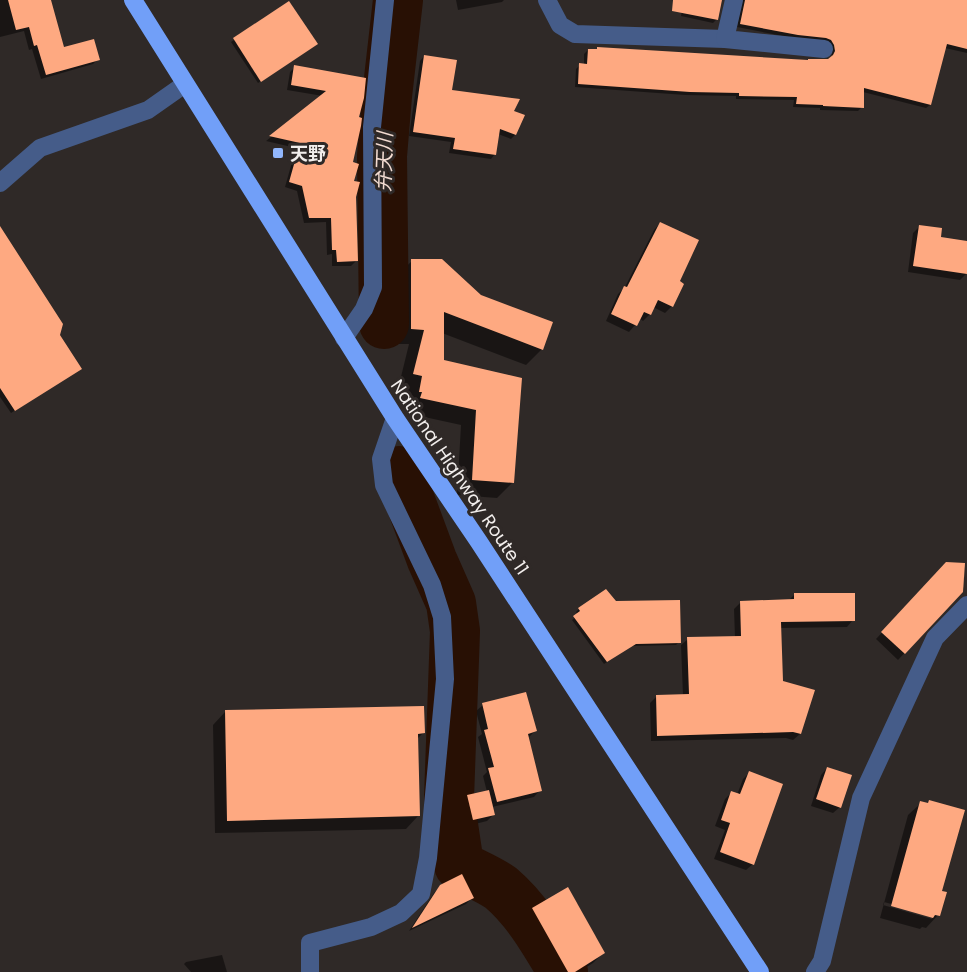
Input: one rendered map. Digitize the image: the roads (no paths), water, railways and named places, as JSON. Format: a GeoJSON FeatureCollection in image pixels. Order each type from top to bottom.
{"type":"FeatureCollection","features":[{"type":"Feature","properties":{"kind":"highway","name":"National Highway Route 11"},"geometry":{"type":"LineString","coordinates":[[133,0],[395,418],[760,972]]}},
{"type":"Feature","properties":{"kind":"street"},"geometry":{"type":"LineString","coordinates":[[344,338],[364,309],[373,287],[372,127],[385,0]]}},
{"type":"Feature","properties":{"kind":"street"},"geometry":{"type":"LineString","coordinates":[[547,0],[560,25],[575,34],[725,39],[824,49]]}},
{"type":"Feature","properties":{"kind":"street"},"geometry":{"type":"LineString","coordinates":[[725,39],[734,0]]}},
{"type":"Feature","properties":{"kind":"street"},"geometry":{"type":"LineString","coordinates":[[0,183],[40,148],[148,110],[185,84]]}},
{"type":"Feature","properties":{"kind":"street"},"geometry":{"type":"LineString","coordinates":[[310,972],[310,943],[371,927],[400,913],[421,894],[428,858],[445,679],[442,617],[432,585],[384,485],[381,459],[395,418]]}},
{"type":"Feature","properties":{"kind":"street"},"geometry":{"type":"LineString","coordinates":[[815,972],[822,961],[861,798],[935,638],[967,605]]}},
{"type":"Feature","properties":{"kind":"waterway","name":"弁天川"},"geometry":{"type":"LineString","coordinates":[[384,324],[382,156],[398,0]]}},
{"type":"Feature","properties":{"kind":"waterway"},"geometry":{"type":"LineString","coordinates":[[399,471],[432,560],[451,603],[455,631],[449,798],[459,865],[501,888],[511,897],[535,927],[563,972]]}},
{"type":"Feature","properties":{"kind":"place","name":"天野"},"geometry":{"type":"Point","coordinates":[278,153]}}]}
